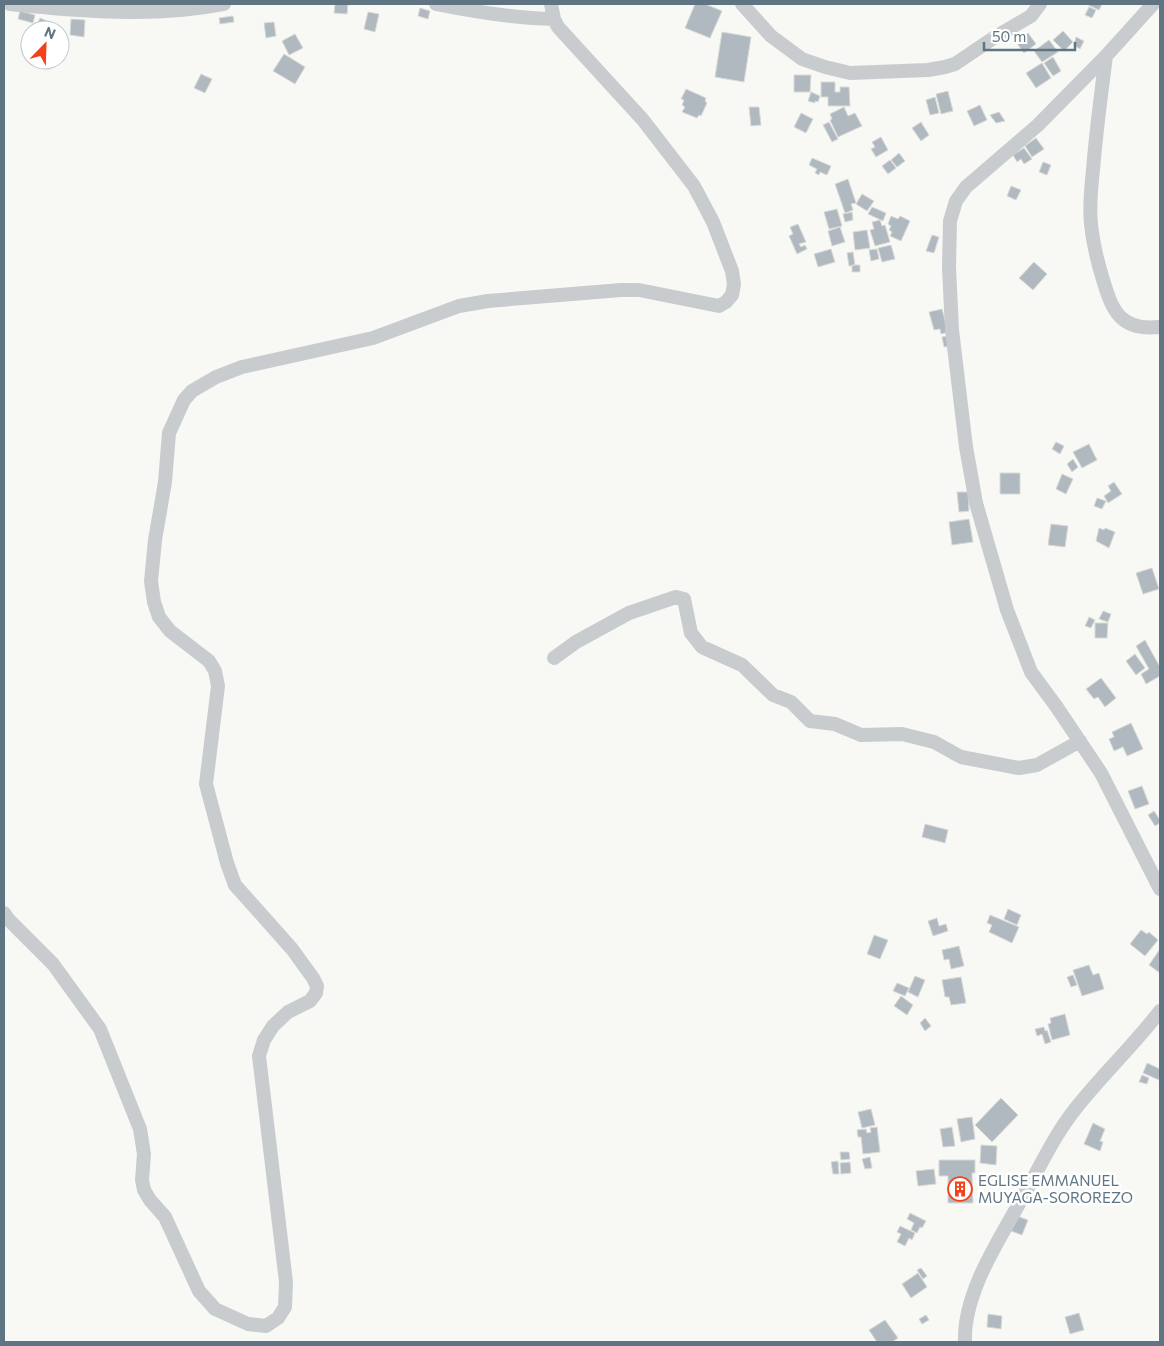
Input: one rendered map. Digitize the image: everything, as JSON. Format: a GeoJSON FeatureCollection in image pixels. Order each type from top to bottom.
{"type":"FeatureCollection","features":[{"type":"Feature","properties":{"kind":"street"},"geometry":{"type":"LineString","coordinates":[[10,4],[76,11],[185,10],[224,4]]}},
{"type":"Feature","properties":{"kind":"street"},"geometry":{"type":"LineString","coordinates":[[436,4],[514,17],[554,20]]}},
{"type":"Feature","properties":{"kind":"street"},"geometry":{"type":"LineString","coordinates":[[4,913],[53,964],[100,1029],[140,1129],[144,1154],[142,1180],[144,1190],[165,1217],[199,1291],[215,1309],[248,1324],[266,1326],[278,1318],[285,1307],[286,1282],[259,1056],[264,1040],[273,1026],[288,1012],[310,1001],[316,993],[317,986],[292,950],[235,885],[206,784],[218,686],[215,671],[209,660],[170,631],[159,617],[154,602],[151,581],[155,540],[165,482],[169,433],[184,400],[192,391],[216,377],[242,367],[373,338],[459,306],[488,301],[621,290],[639,290],[719,306],[726,302],[732,295],[734,284],[732,271],[712,222],[694,186],[643,120],[568,39],[554,20],[551,4]]}},
{"type":"Feature","properties":{"kind":"street"},"geometry":{"type":"LineString","coordinates":[[742,4],[771,36],[802,59],[824,67],[850,73],[928,70],[950,66],[1031,16],[1040,4]]}},
{"type":"Feature","properties":{"kind":"street"},"geometry":{"type":"LineString","coordinates":[[1153,4],[1106,56],[1038,125],[966,187],[956,200],[950,221],[949,266],[952,330],[966,447],[976,503],[1006,610],[1031,672],[1101,773],[1160,889]]}},
{"type":"Feature","properties":{"kind":"street"},"geometry":{"type":"LineString","coordinates":[[1106,56],[1094,147],[1090,201],[1095,248],[1107,295],[1116,311],[1123,319],[1134,325],[1145,328],[1160,327]]}},
{"type":"Feature","properties":{"kind":"street"},"geometry":{"type":"LineString","coordinates":[[554,658],[576,642],[629,613],[676,597],[684,599],[691,633],[702,647],[742,665],[773,695],[791,702],[810,721],[835,724],[861,735],[902,734],[934,742],[961,757],[1018,768],[1037,765],[1080,741]]}},
{"type":"Feature","properties":{"kind":"street"},"geometry":{"type":"LineString","coordinates":[[965,1342],[968,1317],[982,1273],[1048,1151],[1075,1110],[1160,1011]]}},
{"type":"Feature","properties":{"kind":"building"},"geometry":{"type":"Polygon","coordinates":[[[335,4],[348,4],[347,14],[334,13],[335,4]]]}},
{"type":"Feature","properties":{"kind":"building"},"geometry":{"type":"Polygon","coordinates":[[[695,4],[705,4],[722,11],[710,38],[685,28],[695,4]]]}},
{"type":"Feature","properties":{"kind":"building"},"geometry":{"type":"Polygon","coordinates":[[[1086,4],[1102,4],[1099,10],[1086,4]]]}},
{"type":"Feature","properties":{"kind":"building"},"geometry":{"type":"Polygon","coordinates":[[[1089,7],[1096,10],[1092,18],[1085,15],[1089,7]]]}},
{"type":"Feature","properties":{"kind":"building"},"geometry":{"type":"Polygon","coordinates":[[[420,8],[430,11],[428,19],[418,16],[420,8]]]}},
{"type":"Feature","properties":{"kind":"building"},"geometry":{"type":"Polygon","coordinates":[[[20,11],[35,15],[34,20],[18,19],[20,11]]]}},
{"type":"Feature","properties":{"kind":"building"},"geometry":{"type":"Polygon","coordinates":[[[368,12],[379,14],[375,32],[364,29],[368,12]]]}},
{"type":"Feature","properties":{"kind":"building"},"geometry":{"type":"Polygon","coordinates":[[[233,16],[234,22],[220,24],[219,18],[233,16]]]}},
{"type":"Feature","properties":{"kind":"building"},"geometry":{"type":"Polygon","coordinates":[[[71,19],[85,20],[84,37],[70,35],[71,19]]]}},
{"type":"Feature","properties":{"kind":"building"},"geometry":{"type":"Polygon","coordinates":[[[274,22],[276,36],[266,38],[264,23],[274,22]]]}},
{"type":"Feature","properties":{"kind":"building"},"geometry":{"type":"Polygon","coordinates":[[[1063,31],[1073,42],[1064,51],[1053,40],[1063,31]]]}},
{"type":"Feature","properties":{"kind":"building"},"geometry":{"type":"Polygon","coordinates":[[[722,32],[751,37],[744,82],[715,77],[722,32]]]}},
{"type":"Feature","properties":{"kind":"building"},"geometry":{"type":"Polygon","coordinates":[[[1028,33],[1036,44],[1024,53],[1016,42],[1028,33]]]}},
{"type":"Feature","properties":{"kind":"building"},"geometry":{"type":"Polygon","coordinates":[[[295,34],[303,48],[289,55],[282,41],[295,34]]]}},
{"type":"Feature","properties":{"kind":"building"},"geometry":{"type":"Polygon","coordinates":[[[1076,37],[1084,41],[1080,49],[1074,45],[1076,37]]]}},
{"type":"Feature","properties":{"kind":"building"},"geometry":{"type":"Polygon","coordinates":[[[1049,40],[1058,52],[1042,62],[1034,51],[1049,40]]]}},
{"type":"Feature","properties":{"kind":"building"},"geometry":{"type":"Polygon","coordinates":[[[284,54],[305,67],[295,84],[273,71],[284,54]]]}},
{"type":"Feature","properties":{"kind":"building"},"geometry":{"type":"Polygon","coordinates":[[[1053,57],[1061,71],[1053,76],[1044,63],[1053,57]]]}},
{"type":"Feature","properties":{"kind":"building"},"geometry":{"type":"Polygon","coordinates":[[[1042,63],[1051,78],[1036,88],[1026,73],[1042,63]]]}},
{"type":"Feature","properties":{"kind":"building"},"geometry":{"type":"Polygon","coordinates":[[[201,74],[212,79],[205,93],[194,88],[201,74]]]}},
{"type":"Feature","properties":{"kind":"building"},"geometry":{"type":"Polygon","coordinates":[[[794,75],[811,75],[810,92],[794,92],[794,75]]]}},
{"type":"Feature","properties":{"kind":"building"},"geometry":{"type":"Polygon","coordinates":[[[821,82],[835,82],[835,92],[840,92],[840,87],[849,87],[850,106],[828,106],[828,97],[821,97],[821,82]]]}},
{"type":"Feature","properties":{"kind":"building"},"geometry":{"type":"Polygon","coordinates":[[[686,89],[706,98],[705,101],[707,103],[701,116],[699,115],[697,118],[682,112],[685,107],[682,105],[684,100],[681,99],[686,89]]]}},
{"type":"Feature","properties":{"kind":"building"},"geometry":{"type":"Polygon","coordinates":[[[948,91],[953,111],[941,114],[936,94],[948,91]]]}},
{"type":"Feature","properties":{"kind":"building"},"geometry":{"type":"Polygon","coordinates":[[[811,92],[820,96],[818,102],[808,101],[811,92]]]}},
{"type":"Feature","properties":{"kind":"building"},"geometry":{"type":"Polygon","coordinates":[[[935,97],[939,113],[930,115],[926,100],[935,97]]]}},
{"type":"Feature","properties":{"kind":"building"},"geometry":{"type":"Polygon","coordinates":[[[980,105],[987,120],[974,126],[967,111],[980,105]]]}},
{"type":"Feature","properties":{"kind":"building"},"geometry":{"type":"Polygon","coordinates":[[[749,107],[759,107],[761,125],[751,126],[749,107]]]}},
{"type":"Feature","properties":{"kind":"building"},"geometry":{"type":"Polygon","coordinates":[[[844,107],[848,116],[855,113],[862,126],[838,137],[830,120],[832,119],[830,114],[844,107]]]}},
{"type":"Feature","properties":{"kind":"building"},"geometry":{"type":"Polygon","coordinates":[[[999,112],[1005,121],[996,123],[990,115],[999,112]]]}},
{"type":"Feature","properties":{"kind":"building"},"geometry":{"type":"Polygon","coordinates":[[[801,113],[813,119],[806,133],[794,127],[801,113]]]}},
{"type":"Feature","properties":{"kind":"building"},"geometry":{"type":"Polygon","coordinates":[[[829,122],[838,139],[832,142],[823,125],[829,122]]]}},
{"type":"Feature","properties":{"kind":"building"},"geometry":{"type":"Polygon","coordinates":[[[921,122],[929,135],[921,141],[912,128],[921,122]]]}},
{"type":"Feature","properties":{"kind":"building"},"geometry":{"type":"Polygon","coordinates":[[[881,137],[888,150],[876,157],[871,149],[875,147],[872,142],[881,137]]]}},
{"type":"Feature","properties":{"kind":"building"},"geometry":{"type":"Polygon","coordinates":[[[1036,138],[1044,149],[1032,157],[1025,146],[1036,138]]]}},
{"type":"Feature","properties":{"kind":"building"},"geometry":{"type":"Polygon","coordinates":[[[1024,148],[1032,159],[1024,164],[1021,159],[1017,162],[1013,155],[1024,148]]]}},
{"type":"Feature","properties":{"kind":"building"},"geometry":{"type":"Polygon","coordinates":[[[899,153],[905,161],[897,167],[891,160],[899,153]]]}},
{"type":"Feature","properties":{"kind":"building"},"geometry":{"type":"Polygon","coordinates":[[[812,158],[831,166],[827,175],[820,172],[819,175],[815,173],[817,169],[809,165],[812,158]]]}},
{"type":"Feature","properties":{"kind":"building"},"geometry":{"type":"Polygon","coordinates":[[[890,160],[896,168],[888,174],[882,166],[890,160]]]}},
{"type":"Feature","properties":{"kind":"building"},"geometry":{"type":"Polygon","coordinates":[[[1043,162],[1051,165],[1047,175],[1039,172],[1043,162]]]}},
{"type":"Feature","properties":{"kind":"building"},"geometry":{"type":"Polygon","coordinates":[[[848,179],[856,203],[851,204],[853,210],[845,213],[835,184],[848,179]]]}},
{"type":"Feature","properties":{"kind":"building"},"geometry":{"type":"Polygon","coordinates":[[[1011,186],[1021,190],[1016,200],[1007,196],[1011,186]]]}},
{"type":"Feature","properties":{"kind":"building"},"geometry":{"type":"Polygon","coordinates":[[[862,194],[874,201],[867,211],[856,204],[862,194]]]}},
{"type":"Feature","properties":{"kind":"building"},"geometry":{"type":"Polygon","coordinates":[[[872,207],[886,213],[883,221],[868,214],[872,207]]]}},
{"type":"Feature","properties":{"kind":"building"},"geometry":{"type":"Polygon","coordinates":[[[837,209],[842,226],[829,229],[824,212],[837,209]]]}},
{"type":"Feature","properties":{"kind":"building"},"geometry":{"type":"Polygon","coordinates":[[[852,212],[853,220],[845,222],[843,214],[852,212]]]}},
{"type":"Feature","properties":{"kind":"building"},"geometry":{"type":"Polygon","coordinates":[[[891,216],[898,219],[900,216],[910,221],[901,241],[890,236],[892,232],[889,230],[891,226],[888,224],[891,216]]]}},
{"type":"Feature","properties":{"kind":"building"},"geometry":{"type":"Polygon","coordinates":[[[880,220],[882,226],[885,225],[890,242],[875,246],[870,230],[874,229],[872,222],[880,220]]]}},
{"type":"Feature","properties":{"kind":"building"},"geometry":{"type":"Polygon","coordinates":[[[798,224],[806,242],[799,244],[801,247],[805,245],[807,249],[797,254],[789,236],[793,234],[790,227],[798,224]]]}},
{"type":"Feature","properties":{"kind":"building"},"geometry":{"type":"Polygon","coordinates":[[[840,227],[845,242],[832,246],[828,231],[840,227]]]}},
{"type":"Feature","properties":{"kind":"building"},"geometry":{"type":"Polygon","coordinates":[[[867,230],[870,248],[855,250],[853,232],[867,230]]]}},
{"type":"Feature","properties":{"kind":"building"},"geometry":{"type":"Polygon","coordinates":[[[932,235],[939,237],[934,253],[926,251],[932,235]]]}},
{"type":"Feature","properties":{"kind":"building"},"geometry":{"type":"Polygon","coordinates":[[[891,245],[895,259],[882,262],[878,248],[891,245]]]}},
{"type":"Feature","properties":{"kind":"building"},"geometry":{"type":"Polygon","coordinates":[[[831,249],[835,262],[818,267],[814,254],[831,249]]]}},
{"type":"Feature","properties":{"kind":"building"},"geometry":{"type":"Polygon","coordinates":[[[877,249],[879,259],[871,261],[869,250],[877,249]]]}},
{"type":"Feature","properties":{"kind":"building"},"geometry":{"type":"Polygon","coordinates":[[[853,252],[855,265],[849,266],[847,253],[853,252]]]}},
{"type":"Feature","properties":{"kind":"building"},"geometry":{"type":"Polygon","coordinates":[[[1034,262],[1047,274],[1033,290],[1019,278],[1034,262]]]}},
{"type":"Feature","properties":{"kind":"building"},"geometry":{"type":"Polygon","coordinates":[[[852,265],[860,265],[860,272],[852,272],[852,265]]]}},
{"type":"Feature","properties":{"kind":"building"},"geometry":{"type":"Polygon","coordinates":[[[942,309],[948,332],[941,334],[940,329],[934,330],[929,312],[942,309]]]}},
{"type":"Feature","properties":{"kind":"building"},"geometry":{"type":"Polygon","coordinates":[[[949,336],[951,346],[944,347],[942,337],[949,336]]]}},
{"type":"Feature","properties":{"kind":"building"},"geometry":{"type":"Polygon","coordinates":[[[1056,442],[1064,446],[1060,454],[1052,449],[1056,442]]]}},
{"type":"Feature","properties":{"kind":"building"},"geometry":{"type":"Polygon","coordinates":[[[1089,444],[1097,460],[1082,468],[1073,452],[1089,444]]]}},
{"type":"Feature","properties":{"kind":"building"},"geometry":{"type":"Polygon","coordinates":[[[1073,459],[1078,467],[1072,472],[1067,464],[1073,459]]]}},
{"type":"Feature","properties":{"kind":"building"},"geometry":{"type":"Polygon","coordinates":[[[1000,473],[1020,473],[1020,494],[1000,494],[1000,473]]]}},
{"type":"Feature","properties":{"kind":"building"},"geometry":{"type":"Polygon","coordinates":[[[1062,474],[1073,479],[1066,494],[1056,489],[1062,474]]]}},
{"type":"Feature","properties":{"kind":"building"},"geometry":{"type":"Polygon","coordinates":[[[1114,482],[1122,494],[1108,503],[1104,496],[1111,491],[1108,486],[1114,482]]]}},
{"type":"Feature","properties":{"kind":"building"},"geometry":{"type":"Polygon","coordinates":[[[957,492],[968,492],[969,511],[959,512],[957,492]]]}},
{"type":"Feature","properties":{"kind":"building"},"geometry":{"type":"Polygon","coordinates":[[[1097,498],[1106,501],[1102,509],[1094,506],[1097,498]]]}},
{"type":"Feature","properties":{"kind":"building"},"geometry":{"type":"Polygon","coordinates":[[[969,519],[973,542],[952,545],[949,522],[969,519]]]}},
{"type":"Feature","properties":{"kind":"building"},"geometry":{"type":"Polygon","coordinates":[[[1051,524],[1068,526],[1065,547],[1048,545],[1051,524]]]}},
{"type":"Feature","properties":{"kind":"building"},"geometry":{"type":"Polygon","coordinates":[[[1099,528],[1115,532],[1109,548],[1096,541],[1099,528]]]}},
{"type":"Feature","properties":{"kind":"building"},"geometry":{"type":"Polygon","coordinates":[[[1152,568],[1159,589],[1143,594],[1136,573],[1152,568]]]}},
{"type":"Feature","properties":{"kind":"building"},"geometry":{"type":"Polygon","coordinates":[[[1103,611],[1111,614],[1108,622],[1099,619],[1103,611]]]}},
{"type":"Feature","properties":{"kind":"building"},"geometry":{"type":"Polygon","coordinates":[[[1089,617],[1095,620],[1091,628],[1085,626],[1089,617]]]}},
{"type":"Feature","properties":{"kind":"building"},"geometry":{"type":"Polygon","coordinates":[[[1095,623],[1108,623],[1107,638],[1095,638],[1095,623]]]}},
{"type":"Feature","properties":{"kind":"building"},"geometry":{"type":"Polygon","coordinates":[[[1145,640],[1160,667],[1160,676],[1146,684],[1141,674],[1149,669],[1136,646],[1145,640]]]}},
{"type":"Feature","properties":{"kind":"building"},"geometry":{"type":"Polygon","coordinates":[[[1135,654],[1145,668],[1136,675],[1126,661],[1135,654]]]}},
{"type":"Feature","properties":{"kind":"building"},"geometry":{"type":"Polygon","coordinates":[[[1101,678],[1116,698],[1105,707],[1098,697],[1094,699],[1086,689],[1101,678]]]}},
{"type":"Feature","properties":{"kind":"building"},"geometry":{"type":"Polygon","coordinates":[[[1131,723],[1143,749],[1127,756],[1123,747],[1114,751],[1109,739],[1114,737],[1112,732],[1131,723]]]}},
{"type":"Feature","properties":{"kind":"building"},"geometry":{"type":"Polygon","coordinates":[[[1142,786],[1149,804],[1135,809],[1128,791],[1142,786]]]}},
{"type":"Feature","properties":{"kind":"building"},"geometry":{"type":"Polygon","coordinates":[[[1154,811],[1160,820],[1160,823],[1155,826],[1148,815],[1154,811]]]}},
{"type":"Feature","properties":{"kind":"building"},"geometry":{"type":"Polygon","coordinates":[[[925,824],[948,830],[945,843],[922,837],[925,824]]]}},
{"type":"Feature","properties":{"kind":"building"},"geometry":{"type":"Polygon","coordinates":[[[1008,909],[1021,915],[1017,925],[1004,919],[1008,909]]]}},
{"type":"Feature","properties":{"kind":"building"},"geometry":{"type":"Polygon","coordinates":[[[990,915],[1019,927],[1012,943],[989,932],[992,925],[987,923],[990,915]]]}},
{"type":"Feature","properties":{"kind":"building"},"geometry":{"type":"Polygon","coordinates":[[[937,918],[939,926],[946,924],[948,931],[933,936],[928,921],[937,918]]]}},
{"type":"Feature","properties":{"kind":"building"},"geometry":{"type":"Polygon","coordinates":[[[1141,930],[1147,934],[1149,932],[1158,940],[1145,956],[1130,944],[1141,930]]]}},
{"type":"Feature","properties":{"kind":"building"},"geometry":{"type":"Polygon","coordinates":[[[874,935],[888,940],[880,959],[867,954],[874,935]]]}},
{"type":"Feature","properties":{"kind":"building"},"geometry":{"type":"Polygon","coordinates":[[[959,946],[964,966],[951,969],[949,959],[944,960],[942,950],[959,946]]]}},
{"type":"Feature","properties":{"kind":"building"},"geometry":{"type":"Polygon","coordinates":[[[1160,949],[1160,973],[1149,965],[1160,949]]]}},
{"type":"Feature","properties":{"kind":"building"},"geometry":{"type":"Polygon","coordinates":[[[1089,965],[1093,975],[1099,973],[1104,989],[1082,996],[1073,970],[1089,965]]]}},
{"type":"Feature","properties":{"kind":"building"},"geometry":{"type":"Polygon","coordinates":[[[1073,975],[1077,985],[1071,987],[1067,977],[1073,975]]]}},
{"type":"Feature","properties":{"kind":"building"},"geometry":{"type":"Polygon","coordinates":[[[915,976],[925,980],[918,997],[908,992],[915,976]]]}},
{"type":"Feature","properties":{"kind":"building"},"geometry":{"type":"Polygon","coordinates":[[[961,977],[966,1003],[951,1005],[949,997],[945,997],[942,980],[961,977]]]}},
{"type":"Feature","properties":{"kind":"building"},"geometry":{"type":"Polygon","coordinates":[[[897,983],[909,988],[905,996],[893,991],[897,983]]]}},
{"type":"Feature","properties":{"kind":"building"},"geometry":{"type":"Polygon","coordinates":[[[901,996],[913,1005],[907,1015],[894,1006],[901,996]]]}},
{"type":"Feature","properties":{"kind":"building"},"geometry":{"type":"Polygon","coordinates":[[[1065,1014],[1070,1035],[1052,1040],[1048,1024],[1051,1023],[1050,1018],[1065,1014]]]}},
{"type":"Feature","properties":{"kind":"building"},"geometry":{"type":"Polygon","coordinates":[[[925,1018],[931,1026],[925,1031],[920,1023],[925,1018]]]}},
{"type":"Feature","properties":{"kind":"building"},"geometry":{"type":"Polygon","coordinates":[[[1044,1027],[1051,1042],[1045,1044],[1042,1034],[1037,1036],[1035,1029],[1044,1027]]]}},
{"type":"Feature","properties":{"kind":"building"},"geometry":{"type":"Polygon","coordinates":[[[1147,1063],[1160,1069],[1159,1080],[1143,1073],[1147,1063]]]}},
{"type":"Feature","properties":{"kind":"building"},"geometry":{"type":"Polygon","coordinates":[[[1142,1075],[1149,1078],[1147,1084],[1139,1082],[1142,1075]]]}},
{"type":"Feature","properties":{"kind":"building"},"geometry":{"type":"Polygon","coordinates":[[[1001,1098],[1018,1115],[992,1142],[975,1125],[1001,1098]]]}},
{"type":"Feature","properties":{"kind":"building"},"geometry":{"type":"Polygon","coordinates":[[[871,1109],[875,1125],[862,1128],[858,1112],[871,1109]]]}},
{"type":"Feature","properties":{"kind":"building"},"geometry":{"type":"Polygon","coordinates":[[[972,1117],[975,1139],[961,1142],[957,1119],[972,1117]]]}},
{"type":"Feature","properties":{"kind":"building"},"geometry":{"type":"Polygon","coordinates":[[[1093,1123],[1105,1129],[1100,1141],[1103,1142],[1100,1151],[1084,1144],[1093,1123]]]}},
{"type":"Feature","properties":{"kind":"building"},"geometry":{"type":"Polygon","coordinates":[[[877,1127],[880,1152],[863,1154],[861,1137],[858,1137],[857,1130],[866,1129],[867,1133],[871,1132],[870,1128],[877,1127]]]}},
{"type":"Feature","properties":{"kind":"building"},"geometry":{"type":"Polygon","coordinates":[[[952,1127],[955,1146],[943,1147],[940,1129],[952,1127]]]}},
{"type":"Feature","properties":{"kind":"building"},"geometry":{"type":"Polygon","coordinates":[[[981,1145],[997,1146],[996,1165],[980,1163],[981,1145]]]}},
{"type":"Feature","properties":{"kind":"building"},"geometry":{"type":"Polygon","coordinates":[[[840,1152],[849,1152],[850,1159],[841,1160],[840,1152]]]}},
{"type":"Feature","properties":{"kind":"building"},"geometry":{"type":"Polygon","coordinates":[[[870,1157],[872,1168],[865,1169],[862,1159],[870,1157]]]}},
{"type":"Feature","properties":{"kind":"building","name":"EGLISE EMMANUEL MUYAGA-SOROREZO"},"geometry":{"type":"Polygon","coordinates":[[[939,1160],[975,1160],[975,1173],[972,1173],[973,1203],[948,1203],[948,1176],[939,1176],[939,1160]]]}},
{"type":"Feature","properties":{"kind":"building"},"geometry":{"type":"Polygon","coordinates":[[[838,1161],[839,1174],[833,1174],[831,1162],[838,1161]]]}},
{"type":"Feature","properties":{"kind":"building"},"geometry":{"type":"Polygon","coordinates":[[[850,1162],[851,1173],[841,1174],[840,1163],[850,1162]]]}},
{"type":"Feature","properties":{"kind":"building"},"geometry":{"type":"Polygon","coordinates":[[[934,1169],[936,1184],[918,1186],[916,1171],[934,1169]]]}},
{"type":"Feature","properties":{"kind":"building"},"geometry":{"type":"Polygon","coordinates":[[[910,1213],[926,1221],[917,1233],[911,1230],[914,1223],[907,1219],[910,1213]]]}},
{"type":"Feature","properties":{"kind":"building"},"geometry":{"type":"Polygon","coordinates":[[[1017,1216],[1028,1220],[1022,1235],[1011,1231],[1017,1216]]]}},
{"type":"Feature","properties":{"kind":"building"},"geometry":{"type":"Polygon","coordinates":[[[900,1226],[915,1233],[912,1240],[909,1238],[905,1246],[897,1242],[901,1234],[897,1232],[900,1226]]]}},
{"type":"Feature","properties":{"kind":"building"},"geometry":{"type":"Polygon","coordinates":[[[921,1268],[927,1276],[923,1279],[917,1270],[921,1268]]]}},
{"type":"Feature","properties":{"kind":"building"},"geometry":{"type":"Polygon","coordinates":[[[918,1273],[927,1287],[911,1298],[902,1284],[918,1273]]]}},
{"type":"Feature","properties":{"kind":"building"},"geometry":{"type":"Polygon","coordinates":[[[1079,1313],[1084,1330],[1070,1334],[1065,1317],[1079,1313]]]}},
{"type":"Feature","properties":{"kind":"building"},"geometry":{"type":"Polygon","coordinates":[[[988,1314],[1002,1316],[1001,1329],[987,1327],[988,1314]]]}},
{"type":"Feature","properties":{"kind":"building"},"geometry":{"type":"Polygon","coordinates":[[[926,1315],[929,1320],[922,1324],[919,1319],[926,1315]]]}},
{"type":"Feature","properties":{"kind":"building"},"geometry":{"type":"Polygon","coordinates":[[[885,1320],[898,1338],[892,1342],[877,1342],[869,1330],[885,1320]]]}},
{"type":"Feature","properties":{"kind":"place","name":"EGLISE EMMANUEL MUYAGA-SOROREZO"},"geometry":{"type":"Point","coordinates":[960,1189]}}]}
